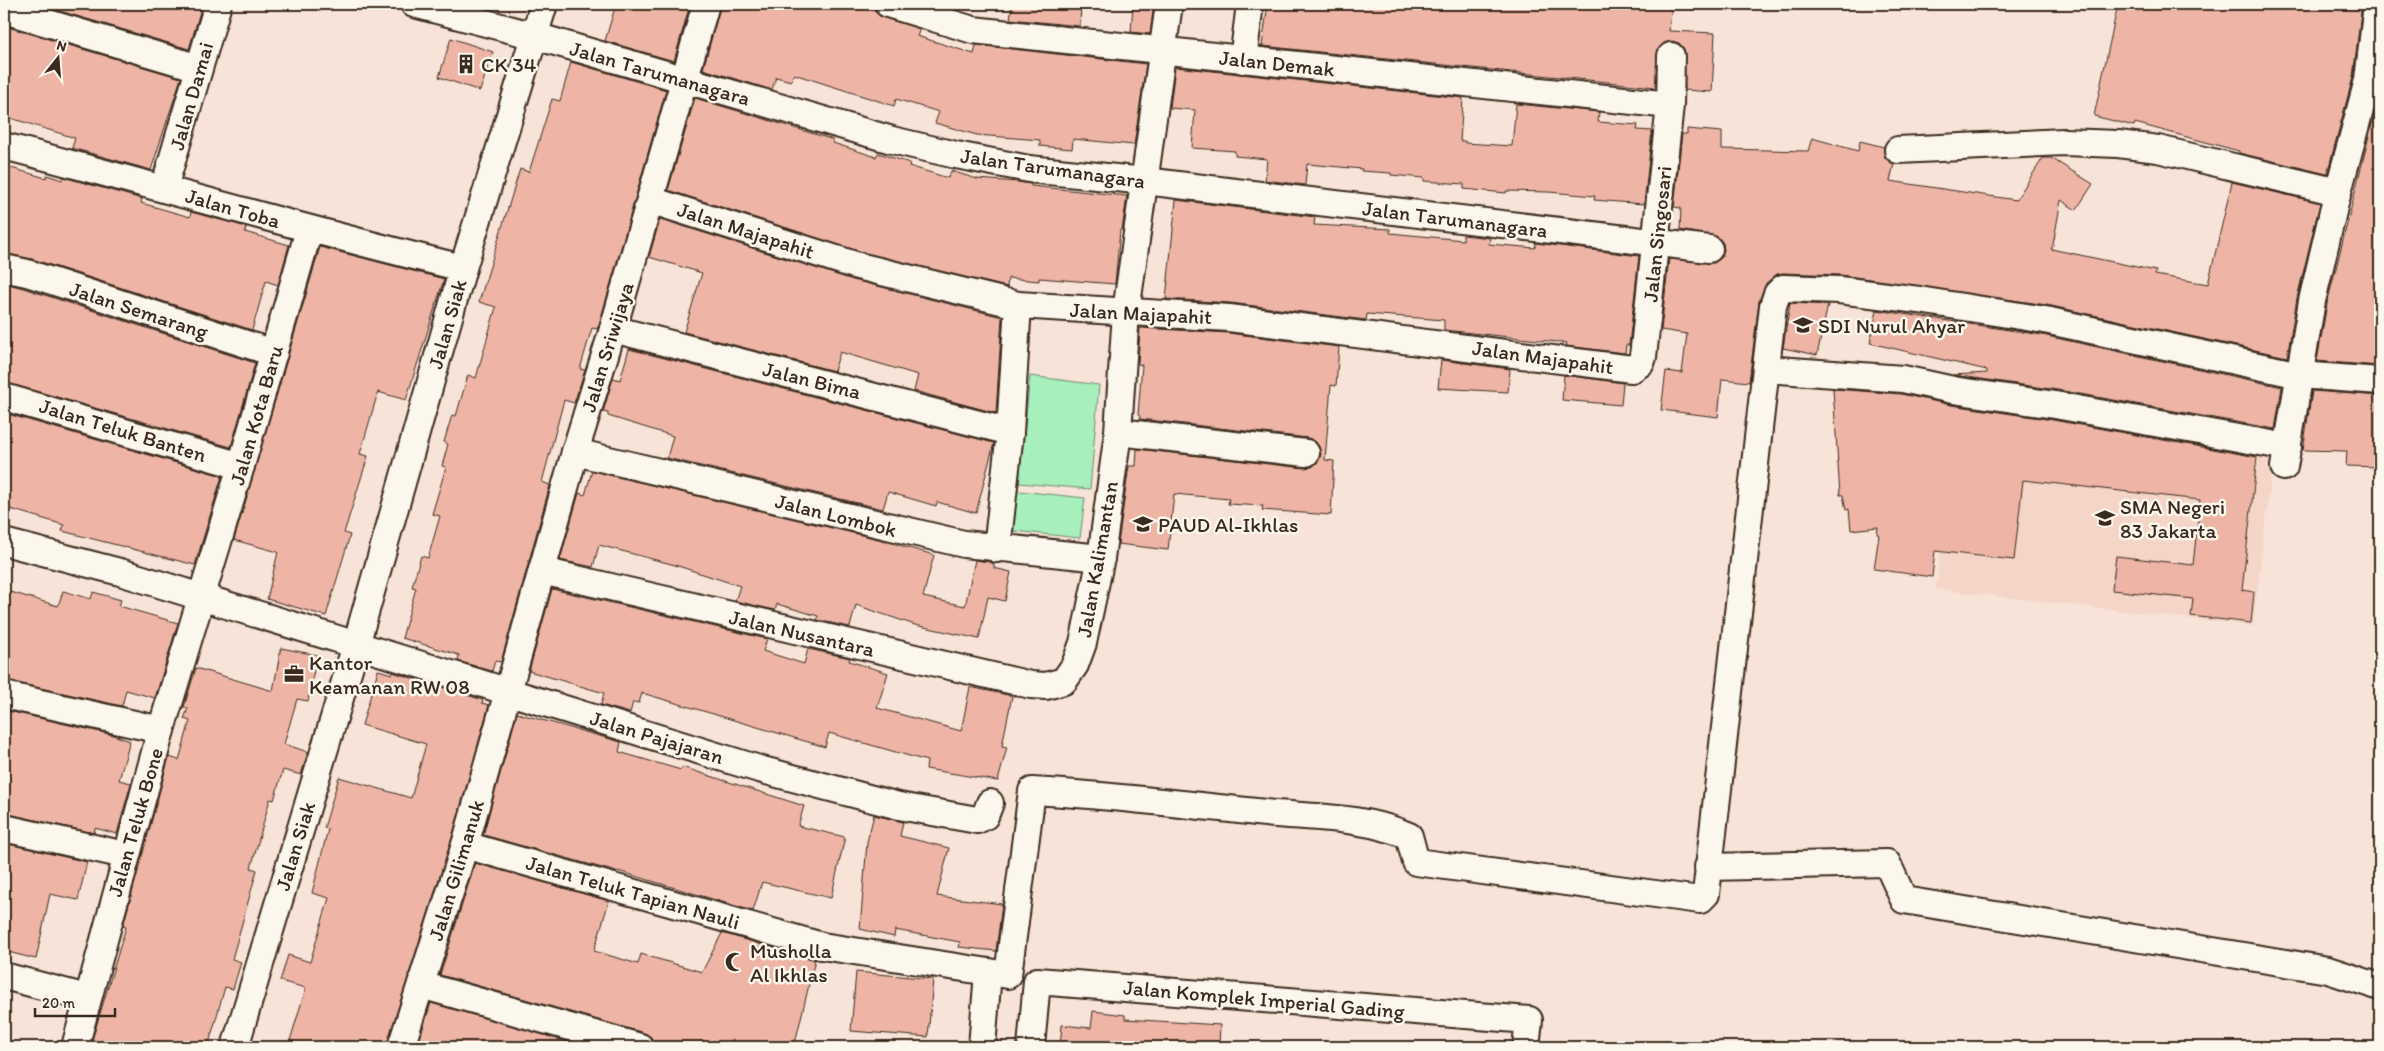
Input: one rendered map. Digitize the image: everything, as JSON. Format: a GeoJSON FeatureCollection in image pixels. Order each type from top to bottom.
{"type":"FeatureCollection","features":[{"type":"Feature","properties":{"kind":"street","name":"Jalan Damai"},"geometry":{"type":"LineString","coordinates":[[164,188],[218,4]]}},
{"type":"Feature","properties":{"kind":"street","name":"Jalan Tarumanagara"},"geometry":{"type":"LineString","coordinates":[[414,4],[535,36],[892,140],[956,155],[1030,169],[1145,181],[1709,249]]}},
{"type":"Feature","properties":{"kind":"street","name":"Jalan Siak"},"geometry":{"type":"LineString","coordinates":[[234,1047],[356,645],[463,268],[544,4]]}},
{"type":"Feature","properties":{"kind":"street","name":"Jalan Sriwijaya"},"geometry":{"type":"LineString","coordinates":[[508,691],[575,452],[613,329],[706,4]]}},
{"type":"Feature","properties":{"kind":"street","name":"Jalan Demak"},"geometry":{"type":"LineString","coordinates":[[888,4],[973,30],[1670,105]]}},
{"type":"Feature","properties":{"kind":"street","name":"Jalan Kalimantan"},"geometry":{"type":"LineString","coordinates":[[1064,681],[1075,665],[1083,643],[1101,558],[1118,432],[1126,312],[1169,4]]}},
{"type":"Feature","properties":{"kind":"street"},"geometry":{"type":"LineString","coordinates":[[1243,60],[1250,4]]}},
{"type":"Feature","properties":{"kind":"street"},"geometry":{"type":"LineString","coordinates":[[1766,369],[1903,379],[1953,390],[2055,406],[2286,457],[2312,301],[2338,192],[2374,81],[2377,4]]}},
{"type":"Feature","properties":{"kind":"street"},"geometry":{"type":"LineString","coordinates":[[4,10],[199,68]]}},
{"type":"Feature","properties":{"kind":"street","name":"Jalan Singosari"},"geometry":{"type":"LineString","coordinates":[[1641,363],[1670,105],[1671,56]]}},
{"type":"Feature","properties":{"kind":"street"},"geometry":{"type":"LineString","coordinates":[[1898,150],[2064,142],[2118,144],[2158,149],[2338,192]]}},
{"type":"Feature","properties":{"kind":"street","name":"Jalan Toba"},"geometry":{"type":"LineString","coordinates":[[4,146],[164,188],[309,230],[463,268]]}},
{"type":"Feature","properties":{"kind":"street","name":"Jalan Majapahit"},"geometry":{"type":"LineString","coordinates":[[650,200],[858,266],[1018,306],[1229,318],[1479,348],[1632,369],[1641,363]]}},
{"type":"Feature","properties":{"kind":"street","name":"Jalan Kota Baru"},"geometry":{"type":"LineString","coordinates":[[201,599],[242,466],[309,230]]}},
{"type":"Feature","properties":{"kind":"street","name":"Jalan Semarang"},"geometry":{"type":"LineString","coordinates":[[4,268],[27,273],[274,353]]}},
{"type":"Feature","properties":{"kind":"street"},"geometry":{"type":"LineString","coordinates":[[982,1047],[998,973],[1032,790],[1116,796],[1343,820],[1389,827],[1409,836],[1416,862],[1700,900],[1706,894],[1773,306],[1776,294],[1783,288],[1840,290],[1920,300],[2045,320],[2300,375],[2380,381]]}},
{"type":"Feature","properties":{"kind":"street"},"geometry":{"type":"LineString","coordinates":[[997,549],[1010,432],[1018,306]]}},
{"type":"Feature","properties":{"kind":"street","name":"Jalan Bima"},"geometry":{"type":"LineString","coordinates":[[613,329],[1010,432]]}},
{"type":"Feature","properties":{"kind":"street","name":"Jalan Teluk Banten"},"geometry":{"type":"LineString","coordinates":[[4,397],[242,466]]}},
{"type":"Feature","properties":{"kind":"street"},"geometry":{"type":"LineString","coordinates":[[1118,432],[1306,453]]}},
{"type":"Feature","properties":{"kind":"street","name":"Jalan Lombok"},"geometry":{"type":"LineString","coordinates":[[575,452],[916,534],[997,549],[1101,558]]}},
{"type":"Feature","properties":{"kind":"street"},"geometry":{"type":"LineString","coordinates":[[4,542],[120,572],[201,599],[356,645]]}},
{"type":"Feature","properties":{"kind":"street","name":"Jalan Nusantara"},"geometry":{"type":"LineString","coordinates":[[542,571],[1031,685],[1046,686],[1064,681]]}},
{"type":"Feature","properties":{"kind":"street","name":"Jalan Teluk Bone"},"geometry":{"type":"LineString","coordinates":[[75,1047],[125,855],[201,599]]}},
{"type":"Feature","properties":{"kind":"street","name":"Jalan Pajajaran"},"geometry":{"type":"LineString","coordinates":[[356,645],[759,769],[899,806],[962,819],[977,820],[985,816],[990,803]]}},
{"type":"Feature","properties":{"kind":"street","name":"Jalan Gilimanuk"},"geometry":{"type":"LineString","coordinates":[[401,1047],[465,845],[508,691]]}},
{"type":"Feature","properties":{"kind":"street"},"geometry":{"type":"LineString","coordinates":[[4,695],[161,730]]}},
{"type":"Feature","properties":{"kind":"street"},"geometry":{"type":"LineString","coordinates":[[4,828],[125,855]]}},
{"type":"Feature","properties":{"kind":"street","name":"Jalan Teluk Tapian Nauli"},"geometry":{"type":"LineString","coordinates":[[465,845],[822,946],[998,973]]}},
{"type":"Feature","properties":{"kind":"street"},"geometry":{"type":"LineString","coordinates":[[1708,867],[1887,863],[1904,900],[2328,970],[2380,987]]}},
{"type":"Feature","properties":{"kind":"street"},"geometry":{"type":"LineString","coordinates":[[4,976],[87,998]]}},
{"type":"Feature","properties":{"kind":"street","name":"Jalan Komplek Imperial Gading"},"geometry":{"type":"LineString","coordinates":[[1031,1047],[1038,981],[1529,1020],[1526,1047]]}},
{"type":"Feature","properties":{"kind":"street"},"geometry":{"type":"LineString","coordinates":[[421,985],[640,1047]]}},
{"type":"Feature","properties":{"kind":"shaded area","name":"SMA Negeri 83 Jakarta"},"geometry":{"type":"Polygon","coordinates":[[[1957,411],[2274,448],[2253,626],[1936,589],[1957,411]]]}},
{"type":"Feature","properties":{"kind":"green space"},"geometry":{"type":"Polygon","coordinates":[[[1030,376],[1099,385],[1090,489],[1019,483],[1030,376]]]}},
{"type":"Feature","properties":{"kind":"green space"},"geometry":{"type":"Polygon","coordinates":[[[1010,490],[1085,498],[1080,538],[1005,530],[1010,490]]]}},
{"type":"Feature","properties":{"kind":"building"},"geometry":{"type":"Polygon","coordinates":[[[36,4],[198,4],[202,5],[189,49],[36,4]]]}},
{"type":"Feature","properties":{"kind":"building"},"geometry":{"type":"Polygon","coordinates":[[[616,4],[690,4],[674,61],[605,41],[616,4]]]}},
{"type":"Feature","properties":{"kind":"building"},"geometry":{"type":"Polygon","coordinates":[[[721,4],[856,4],[870,8],[884,18],[920,29],[917,36],[974,54],[976,45],[1146,64],[1134,145],[1073,139],[1072,149],[1040,146],[1040,140],[977,135],[935,123],[939,112],[896,99],[894,106],[794,74],[791,81],[776,77],[772,90],[703,69],[721,4]]]}},
{"type":"Feature","properties":{"kind":"building"},"geometry":{"type":"Polygon","coordinates":[[[1012,4],[1081,4],[1080,26],[1010,19],[1012,4]]]}},
{"type":"Feature","properties":{"kind":"building"},"geometry":{"type":"Polygon","coordinates":[[[1133,4],[1154,4],[1150,34],[1131,32],[1133,4]]]}},
{"type":"Feature","properties":{"kind":"building"},"geometry":{"type":"Polygon","coordinates":[[[1268,4],[1672,4],[1669,31],[1715,33],[1712,92],[1685,90],[1684,49],[1679,43],[1672,41],[1664,43],[1658,49],[1655,87],[1262,46],[1268,4]]]}},
{"type":"Feature","properties":{"kind":"building"},"geometry":{"type":"Polygon","coordinates":[[[2118,4],[2362,4],[2353,77],[2327,174],[2239,153],[2239,151],[2135,123],[2134,126],[2094,116],[2118,4]]]}},
{"type":"Feature","properties":{"kind":"building"},"geometry":{"type":"Polygon","coordinates":[[[4,26],[181,78],[151,170],[72,148],[75,138],[4,116],[4,26]]]}},
{"type":"Feature","properties":{"kind":"building","name":"CK 34"},"geometry":{"type":"Polygon","coordinates":[[[451,38],[493,52],[480,91],[439,77],[451,38]]]}},
{"type":"Feature","properties":{"kind":"building"},"geometry":{"type":"Polygon","coordinates":[[[571,62],[666,90],[599,325],[597,329],[592,328],[580,369],[585,370],[574,403],[564,400],[542,482],[550,485],[501,662],[495,661],[492,671],[458,661],[459,655],[402,638],[416,588],[412,587],[421,556],[428,558],[440,516],[432,514],[446,467],[442,466],[448,444],[444,442],[452,415],[456,416],[468,375],[476,378],[496,307],[479,302],[520,169],[529,172],[552,99],[560,101],[571,62]]]}},
{"type":"Feature","properties":{"kind":"building"},"geometry":{"type":"Polygon","coordinates":[[[1175,67],[1463,98],[1460,141],[1465,141],[1465,143],[1512,146],[1516,104],[1599,112],[1598,122],[1638,125],[1637,130],[1652,131],[1644,204],[1594,200],[1595,196],[1549,192],[1506,191],[1506,193],[1464,189],[1464,184],[1424,181],[1424,178],[1391,175],[1391,173],[1307,164],[1305,185],[1265,180],[1267,159],[1235,156],[1235,151],[1192,148],[1195,110],[1170,108],[1175,67]]]}},
{"type":"Feature","properties":{"kind":"building"},"geometry":{"type":"Polygon","coordinates":[[[695,98],[834,140],[833,143],[876,157],[878,153],[910,163],[909,166],[948,178],[951,171],[977,179],[1018,182],[1031,184],[1031,186],[1127,196],[1122,230],[1120,230],[1115,284],[1039,278],[1039,281],[1008,278],[1007,287],[862,252],[668,190],[695,98]]]}},
{"type":"Feature","properties":{"kind":"building"},"geometry":{"type":"Polygon","coordinates":[[[2378,100],[2380,100],[2380,366],[2317,361],[2327,304],[2378,100]]]}},
{"type":"Feature","properties":{"kind":"building"},"geometry":{"type":"Polygon","coordinates":[[[1687,129],[1722,132],[1722,149],[1808,151],[1812,138],[1858,151],[1860,141],[1884,147],[1885,158],[1894,164],[1890,181],[2016,200],[2043,158],[2051,158],[2093,184],[2076,210],[2061,200],[2051,249],[2156,271],[2155,275],[2208,284],[2232,182],[2320,203],[2297,298],[2287,357],[2047,305],[1841,275],[1783,273],[1777,274],[1766,283],[1759,301],[1749,382],[1722,379],[1718,417],[1661,410],[1666,371],[1682,373],[1687,334],[1661,330],[1669,259],[1714,263],[1721,258],[1724,250],[1723,243],[1718,237],[1680,230],[1681,208],[1674,207],[1682,134],[1687,134],[1687,129]]]}},
{"type":"Feature","properties":{"kind":"building"},"geometry":{"type":"Polygon","coordinates":[[[4,166],[46,178],[47,175],[62,180],[63,177],[142,199],[141,203],[190,217],[191,212],[239,225],[246,227],[245,232],[289,245],[278,285],[266,281],[252,330],[32,259],[4,253],[4,166]]]}},
{"type":"Feature","properties":{"kind":"building"},"geometry":{"type":"Polygon","coordinates":[[[1176,200],[1315,217],[1314,225],[1390,229],[1390,233],[1463,240],[1463,235],[1490,238],[1489,244],[1535,248],[1536,243],[1639,256],[1629,345],[1626,345],[1625,353],[1566,346],[1567,343],[1444,330],[1444,320],[1367,314],[1366,320],[1231,303],[1166,299],[1176,200]]]}},
{"type":"Feature","properties":{"kind":"building"},"geometry":{"type":"Polygon","coordinates":[[[660,219],[853,280],[1002,317],[996,413],[914,391],[918,375],[840,352],[834,371],[684,332],[702,273],[649,257],[660,219]]]}},
{"type":"Feature","properties":{"kind":"building"},"geometry":{"type":"Polygon","coordinates":[[[320,247],[444,279],[406,400],[378,392],[360,454],[368,456],[344,533],[350,535],[326,616],[267,599],[278,552],[234,540],[320,247]]]}},
{"type":"Feature","properties":{"kind":"building"},"geometry":{"type":"Polygon","coordinates":[[[4,283],[255,363],[231,447],[4,382],[4,283]]]}},
{"type":"Feature","properties":{"kind":"building","name":"SDI Nurul Ahyar"},"geometry":{"type":"Polygon","coordinates":[[[1790,303],[1828,305],[1817,355],[1783,348],[1790,303]]]}},
{"type":"Feature","properties":{"kind":"building"},"geometry":{"type":"Polygon","coordinates":[[[1877,310],[2042,335],[2282,387],[2275,429],[2058,390],[1953,375],[1987,373],[1987,370],[1870,343],[1877,310]]]}},
{"type":"Feature","properties":{"kind":"building"},"geometry":{"type":"Polygon","coordinates":[[[1140,328],[1228,333],[1339,347],[1336,386],[1331,385],[1325,460],[1334,461],[1331,515],[1262,510],[1263,506],[1228,504],[1229,499],[1174,494],[1168,550],[1118,544],[1129,466],[1136,466],[1137,449],[1304,468],[1312,467],[1318,462],[1321,454],[1315,441],[1308,438],[1140,419],[1138,415],[1142,365],[1138,364],[1140,328]]]}},
{"type":"Feature","properties":{"kind":"building"},"geometry":{"type":"Polygon","coordinates":[[[629,349],[994,443],[976,513],[937,502],[936,506],[888,492],[883,509],[667,458],[673,436],[608,416],[608,413],[603,412],[613,378],[620,380],[629,349]]]}},
{"type":"Feature","properties":{"kind":"building"},"geometry":{"type":"Polygon","coordinates":[[[1441,360],[1510,369],[1508,392],[1438,388],[1441,360]]]}},
{"type":"Feature","properties":{"kind":"building"},"geometry":{"type":"Polygon","coordinates":[[[1564,375],[1623,383],[1621,405],[1562,400],[1564,375]]]}},
{"type":"Feature","properties":{"kind":"building"},"geometry":{"type":"Polygon","coordinates":[[[1833,389],[1901,394],[1951,405],[2053,420],[2257,457],[2242,590],[2254,592],[2251,623],[2191,616],[2193,599],[2112,590],[2116,556],[2193,565],[2200,500],[2023,480],[2014,560],[1935,551],[1932,577],[1874,569],[1879,535],[1877,534],[1878,527],[1851,530],[1849,509],[1846,510],[1843,495],[1840,495],[1833,389]]]}},
{"type":"Feature","properties":{"kind":"building"},"geometry":{"type":"Polygon","coordinates":[[[2312,391],[2380,396],[2380,467],[2346,466],[2347,451],[2303,450],[2312,391]]]}},
{"type":"Feature","properties":{"kind":"building"},"geometry":{"type":"Polygon","coordinates":[[[4,413],[222,476],[195,565],[62,531],[64,525],[4,507],[4,413]]]}},
{"type":"Feature","properties":{"kind":"building"},"geometry":{"type":"Polygon","coordinates":[[[592,471],[878,539],[934,555],[923,597],[965,606],[975,560],[989,562],[994,564],[994,568],[1011,572],[1005,601],[988,597],[979,639],[915,625],[856,605],[850,627],[817,620],[818,616],[777,604],[775,610],[735,601],[740,586],[675,565],[599,545],[593,567],[560,560],[579,493],[585,495],[592,471]]]}},
{"type":"Feature","properties":{"kind":"building"},"geometry":{"type":"Polygon","coordinates":[[[552,589],[767,639],[763,651],[804,664],[808,649],[850,658],[849,661],[888,673],[877,708],[961,731],[970,687],[1012,696],[1002,746],[1007,747],[998,781],[926,769],[927,761],[829,733],[825,747],[642,693],[639,703],[633,702],[630,713],[601,705],[604,693],[529,671],[552,589]]]}},
{"type":"Feature","properties":{"kind":"building"},"geometry":{"type":"Polygon","coordinates":[[[4,590],[58,606],[63,591],[91,599],[93,592],[121,600],[119,606],[178,623],[155,698],[126,690],[122,706],[4,680],[4,590]]]}},
{"type":"Feature","properties":{"kind":"building"},"geometry":{"type":"Polygon","coordinates":[[[281,648],[317,655],[308,701],[297,699],[284,744],[308,752],[301,775],[283,770],[274,800],[270,799],[251,868],[257,870],[232,959],[241,962],[233,989],[225,987],[208,1047],[90,1047],[126,927],[123,926],[169,757],[179,760],[190,721],[184,719],[188,708],[184,707],[196,668],[273,691],[281,648]]]}},
{"type":"Feature","properties":{"kind":"building"},"geometry":{"type":"Polygon","coordinates":[[[378,670],[392,674],[392,672],[483,700],[482,703],[489,705],[451,841],[386,1047],[288,1047],[306,988],[280,981],[288,955],[310,962],[329,898],[312,893],[328,829],[324,828],[339,777],[411,798],[426,744],[362,725],[378,670]]]}},
{"type":"Feature","properties":{"kind":"building"},"geometry":{"type":"Polygon","coordinates":[[[4,710],[113,735],[130,741],[119,780],[131,783],[117,834],[95,828],[94,833],[4,813],[4,710]]]}},
{"type":"Feature","properties":{"kind":"building"},"geometry":{"type":"Polygon","coordinates":[[[517,713],[621,742],[619,752],[681,770],[682,767],[804,806],[798,826],[845,837],[831,898],[762,882],[753,911],[618,871],[483,835],[517,713]]]}},
{"type":"Feature","properties":{"kind":"building"},"geometry":{"type":"Polygon","coordinates":[[[874,815],[903,822],[900,836],[949,848],[937,896],[1002,904],[996,951],[959,947],[960,942],[895,930],[894,937],[860,929],[867,842],[874,815]]]}},
{"type":"Feature","properties":{"kind":"building"},"geometry":{"type":"Polygon","coordinates":[[[4,843],[87,862],[78,900],[50,894],[36,959],[4,951],[4,843]]]}},
{"type":"Feature","properties":{"kind":"building"},"geometry":{"type":"Polygon","coordinates":[[[475,863],[609,901],[594,951],[638,964],[641,954],[702,972],[722,933],[815,960],[794,1047],[655,1047],[651,1037],[644,1033],[440,975],[475,863]]]}},
{"type":"Feature","properties":{"kind":"building"},"geometry":{"type":"Polygon","coordinates":[[[856,972],[933,979],[928,1037],[851,1031],[856,972]]]}},
{"type":"Feature","properties":{"kind":"building"},"geometry":{"type":"Polygon","coordinates":[[[431,1003],[586,1047],[417,1047],[431,1003]]]}},
{"type":"Feature","properties":{"kind":"building"},"geometry":{"type":"Polygon","coordinates":[[[1093,1011],[1125,1015],[1125,1019],[1220,1025],[1219,1047],[1060,1047],[1062,1025],[1091,1028],[1093,1011]]]}},
{"type":"Feature","properties":{"kind":"place","name":"CK 34"},"geometry":{"type":"Point","coordinates":[466,64]}},
{"type":"Feature","properties":{"kind":"place","name":"SDI Nurul Ahyar"},"geometry":{"type":"Point","coordinates":[1803,325]}},
{"type":"Feature","properties":{"kind":"place","name":"SMA Negeri 83 Jakarta"},"geometry":{"type":"Point","coordinates":[2105,518]}},
{"type":"Feature","properties":{"kind":"place","name":"PAUD Al-Ikhlas"},"geometry":{"type":"Point","coordinates":[1143,524]}},
{"type":"Feature","properties":{"kind":"place","name":"Kantor Keamanan RW 08"},"geometry":{"type":"Point","coordinates":[294,674]}},
{"type":"Feature","properties":{"kind":"place","name":"Musholla Al Ikhlas"},"geometry":{"type":"Point","coordinates":[735,962]}}]}
